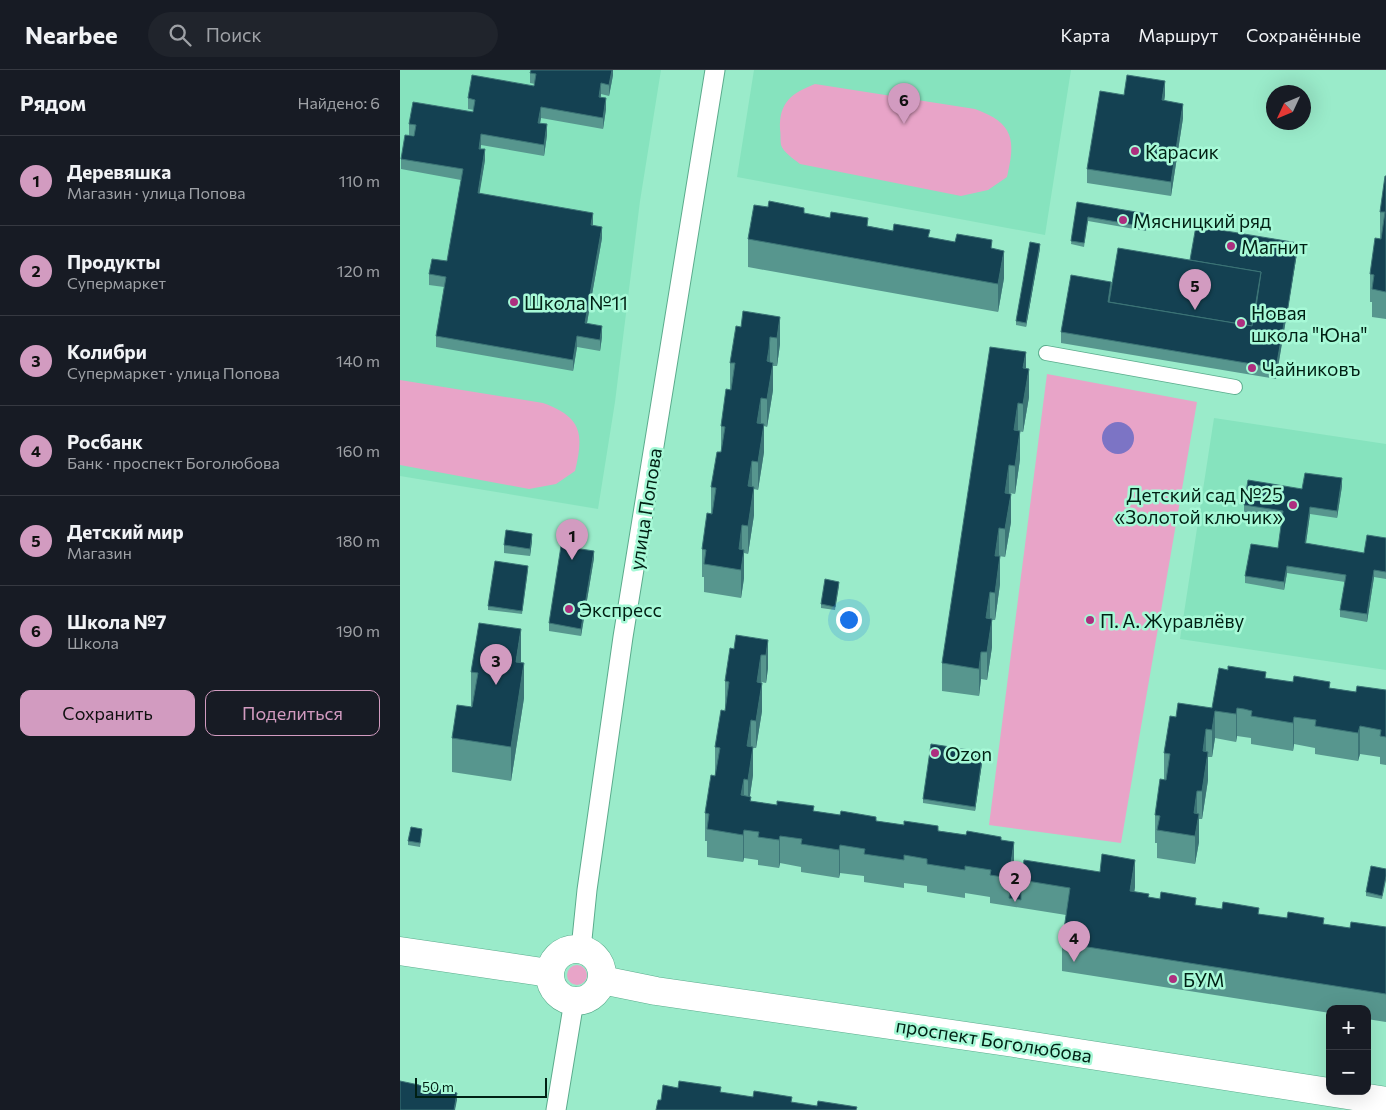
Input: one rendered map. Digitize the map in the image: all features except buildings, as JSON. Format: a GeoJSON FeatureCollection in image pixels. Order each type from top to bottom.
{"type":"FeatureCollection","features":[{"type":"Feature","properties":{"kind":"main road"},"geometry":{"type":"LineString","coordinates":[[570,949],[580,949],[590,953],[597,960],[602,969],[602,980],[592,996],[584,1000],[564,999],[550,983],[549,973],[552,962],[560,954],[570,949]]}},
{"type":"Feature","properties":{"kind":"main road"},"geometry":{"type":"LineString","coordinates":[[400,951],[549,973]]}},
{"type":"Feature","properties":{"kind":"main road","name":"проспект Боголюбова"},"geometry":{"type":"LineString","coordinates":[[602,980],[656,990],[1386,1101]]}},
{"type":"Feature","properties":{"kind":"street","name":"улица Попова"},"geometry":{"type":"LineString","coordinates":[[580,949],[623,637],[715,70]]}},
{"type":"Feature","properties":{"kind":"street"},"geometry":{"type":"LineString","coordinates":[[1046,353],[1235,387]]}},
{"type":"Feature","properties":{"kind":"street"},"geometry":{"type":"LineString","coordinates":[[556,1110],[574,1001]]}},
{"type":"Feature","properties":{"kind":"shaded area","name":"Школа №11"},"geometry":{"type":"Polygon","coordinates":[[[400,70],[661,70],[640,201],[615,402],[598,509],[400,476],[400,70]]]}},
{"type":"Feature","properties":{"kind":"shaded area"},"geometry":{"type":"Polygon","coordinates":[[[754,70],[1071,70],[1045,235],[737,177],[754,70]]]}},
{"type":"Feature","properties":{"kind":"shaded area"},"geometry":{"type":"Polygon","coordinates":[[[815,84],[975,109],[988,114],[998,120],[1009,134],[1011,153],[1007,177],[988,190],[961,196],[800,164],[782,148],[780,120],[788,100],[800,91],[815,84]]]}},
{"type":"Feature","properties":{"kind":"shaded area"},"geometry":{"type":"Polygon","coordinates":[[[1047,374],[1197,402],[1121,843],[989,825],[1047,374]]]}},
{"type":"Feature","properties":{"kind":"shaded area"},"geometry":{"type":"Polygon","coordinates":[[[400,380],[543,403],[556,408],[566,414],[577,428],[579,447],[575,471],[556,484],[529,489],[400,465],[400,380]]]}},
{"type":"Feature","properties":{"kind":"shaded area","name":"Детский сад №25 «Золотой ключик»"},"geometry":{"type":"Polygon","coordinates":[[[1214,418],[1386,444],[1386,670],[1180,639],[1214,418]]]}},
{"type":"Feature","properties":{"kind":"shaded area"},"geometry":{"type":"Polygon","coordinates":[[[1118,422],[1124,423],[1129,427],[1133,432],[1133,444],[1129,449],[1124,453],[1118,454],[1112,453],[1107,449],[1103,444],[1102,438],[1103,432],[1107,427],[1112,423],[1118,422]]]}},
{"type":"Feature","properties":{"kind":"shaded area"},"geometry":{"type":"Polygon","coordinates":[[[573,965],[581,965],[587,971],[587,979],[581,985],[573,985],[567,979],[567,971],[573,965]]]}},
{"type":"Feature","properties":{"kind":"place","name":"Школа №7"},"geometry":{"type":"Point","coordinates":[904,124]}},
{"type":"Feature","properties":{"kind":"place","name":"Карасик"},"geometry":{"type":"Point","coordinates":[1135,151]}},
{"type":"Feature","properties":{"kind":"place","name":"Мясницкий ряд"},"geometry":{"type":"Point","coordinates":[1123,220]}},
{"type":"Feature","properties":{"kind":"place","name":"Магнит"},"geometry":{"type":"Point","coordinates":[1231,246]}},
{"type":"Feature","properties":{"kind":"place","name":"Школа №11"},"geometry":{"type":"Point","coordinates":[514,302]}},
{"type":"Feature","properties":{"kind":"place","name":"Детский мир"},"geometry":{"type":"Point","coordinates":[1195,310]}},
{"type":"Feature","properties":{"kind":"place","name":"Новая школа \"Юна\""},"geometry":{"type":"Point","coordinates":[1241,323]}},
{"type":"Feature","properties":{"kind":"place","name":"Чайниковъ"},"geometry":{"type":"Point","coordinates":[1252,368]}},
{"type":"Feature","properties":{"kind":"place","name":"Детский сад №25 «Золотой ключик»"},"geometry":{"type":"Point","coordinates":[1293,505]}},
{"type":"Feature","properties":{"kind":"place","name":"Деревяшка"},"geometry":{"type":"Point","coordinates":[572,560]}},
{"type":"Feature","properties":{"kind":"place","name":"Экспресс"},"geometry":{"type":"Point","coordinates":[569,609]}},
{"type":"Feature","properties":{"kind":"place","name":"П. А. Журавлёву"},"geometry":{"type":"Point","coordinates":[1090,620]}},
{"type":"Feature","properties":{"kind":"place","name":"Колибри"},"geometry":{"type":"Point","coordinates":[496,685]}},
{"type":"Feature","properties":{"kind":"place","name":"Ozon"},"geometry":{"type":"Point","coordinates":[935,753]}},
{"type":"Feature","properties":{"kind":"place","name":"Продукты"},"geometry":{"type":"Point","coordinates":[1015,902]}},
{"type":"Feature","properties":{"kind":"place","name":"Росбанк"},"geometry":{"type":"Point","coordinates":[1074,962]}},
{"type":"Feature","properties":{"kind":"place","name":"БУМ"},"geometry":{"type":"Point","coordinates":[1173,979]}}]}
